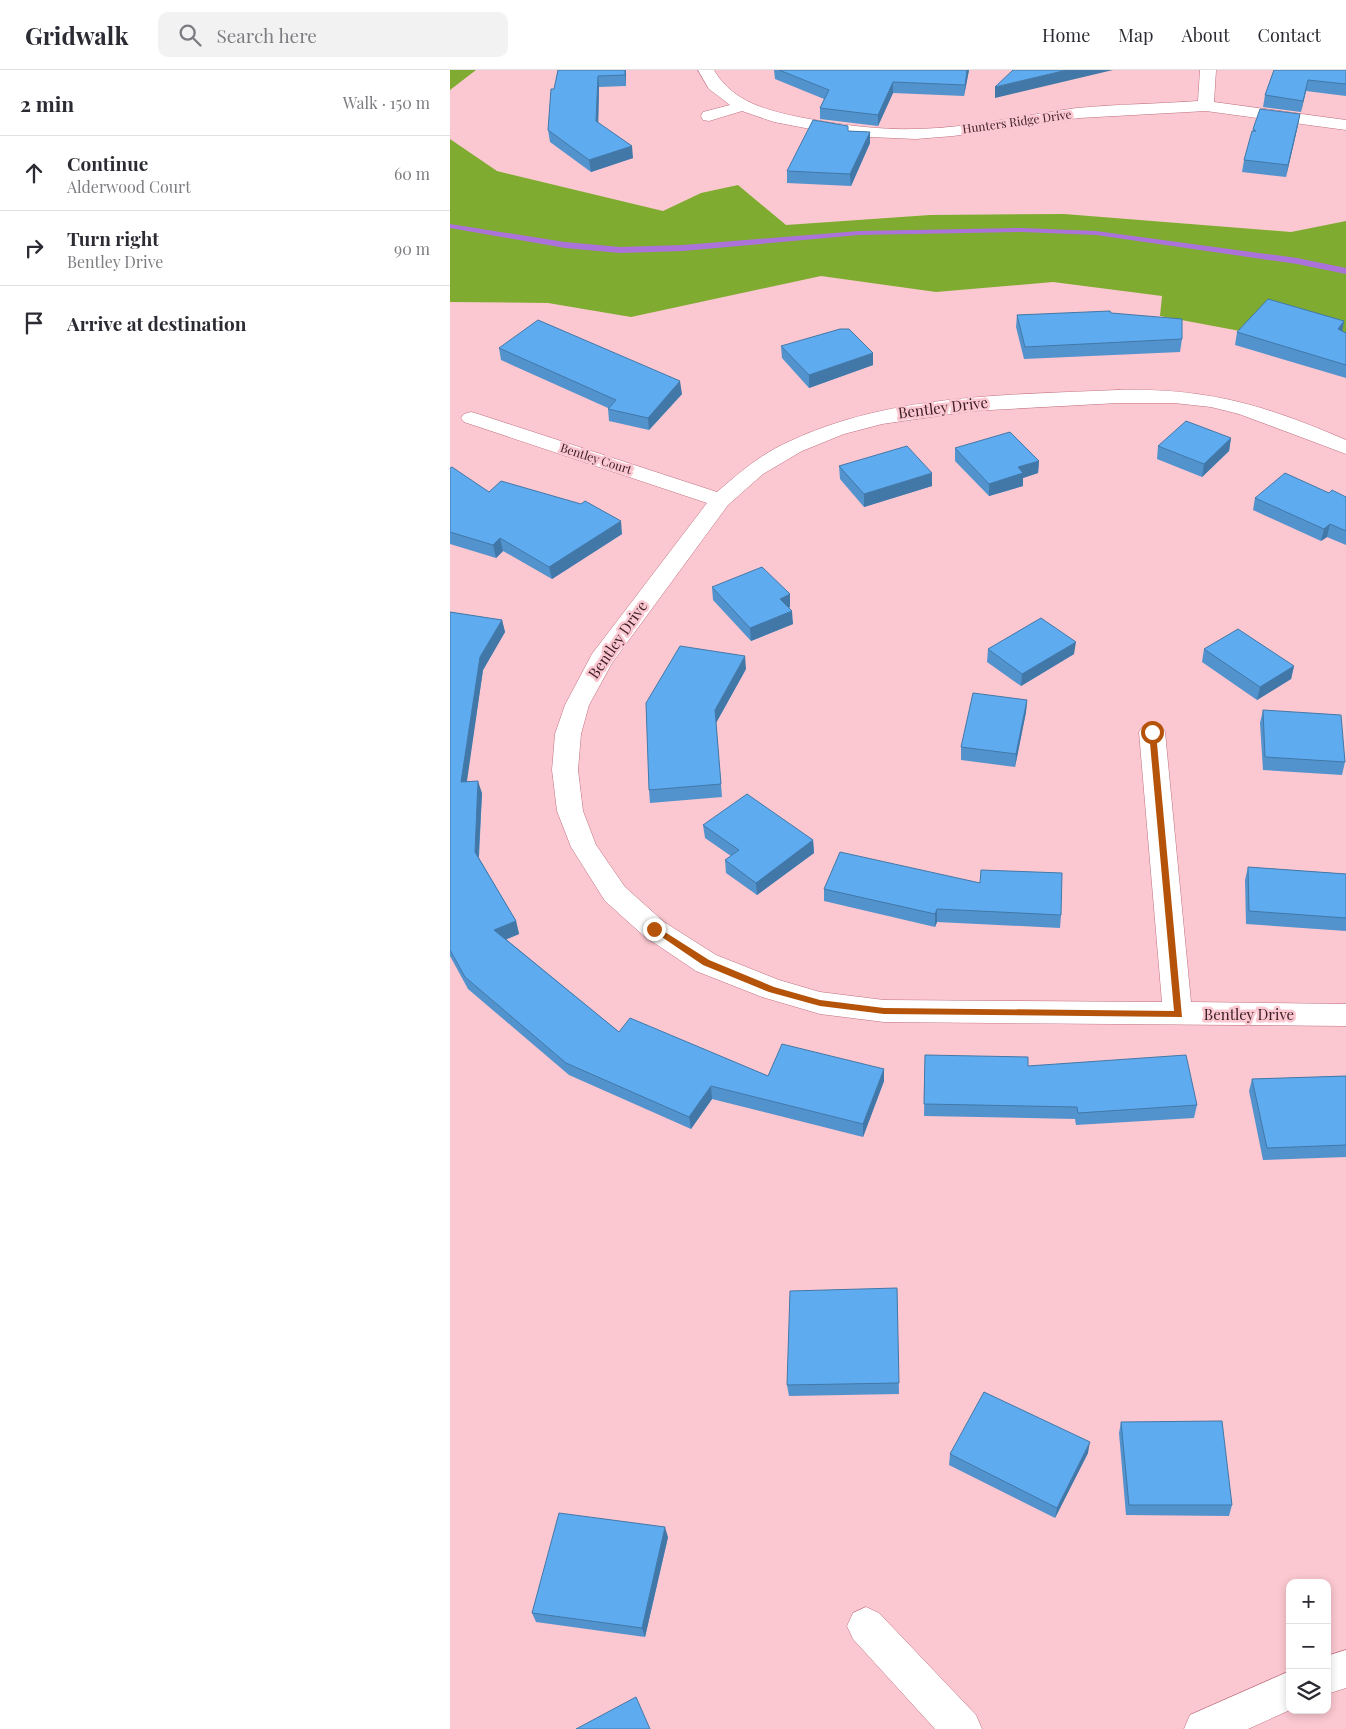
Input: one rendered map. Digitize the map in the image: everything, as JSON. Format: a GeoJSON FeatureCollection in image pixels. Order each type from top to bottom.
{"type":"FeatureCollection","features":[{"type":"Feature","properties":{"kind":"street","name":"Hunters Ridge Drive"},"geometry":{"type":"LineString","coordinates":[[706,70],[715,86],[742,106],[774,118],[847,131],[916,134],[953,131],[1079,113],[1206,106],[1346,125]]}},
{"type":"Feature","properties":{"kind":"street"},"geometry":{"type":"LineString","coordinates":[[1206,106],[1208,70]]}},
{"type":"Feature","properties":{"kind":"street"},"geometry":{"type":"LineString","coordinates":[[709,116],[742,106]]}},
{"type":"Feature","properties":{"kind":"street","name":"Bentley Drive"},"geometry":{"type":"LineString","coordinates":[[1346,448],[1264,413],[1210,400],[1154,395],[980,403],[890,415],[828,432],[796,445],[762,464],[737,483],[720,500],[600,660],[577,705],[568,734],[565,770],[570,811],[584,847],[615,894],[654,929],[706,963],[772,990],[820,1003],[884,1011],[1346,1015]]}},
{"type":"Feature","properties":{"kind":"street","name":"Bentley Court"},"geometry":{"type":"LineString","coordinates":[[471,418],[720,500]]}},
{"type":"Feature","properties":{"kind":"street"},"geometry":{"type":"LineString","coordinates":[[1152,732],[1178,1014]]}},
{"type":"Feature","properties":{"kind":"street"},"geometry":{"type":"LineString","coordinates":[[866,1626],[962,1729]]}},
{"type":"Feature","properties":{"kind":"street"},"geometry":{"type":"LineString","coordinates":[[1331,1674],[1346,1669]]}},
{"type":"Feature","properties":{"kind":"street"},"geometry":{"type":"LineString","coordinates":[[1204,1729],[1286,1692]]}},
{"type":"Feature","properties":{"kind":"green space"},"geometry":{"type":"Polygon","coordinates":[[[450,70],[476,70],[450,90],[450,70]]]}},
{"type":"Feature","properties":{"kind":"green space"},"geometry":{"type":"Polygon","coordinates":[[[450,139],[497,171],[663,211],[701,193],[738,185],[786,225],[930,215],[1064,214],[1291,232],[1346,221],[1346,351],[1160,316],[1162,296],[1053,282],[936,292],[821,276],[631,317],[548,303],[450,302],[450,139]]]}},
{"type":"Feature","properties":{"kind":"building"},"geometry":{"type":"Polygon","coordinates":[[[558,70],[625,70],[625,75],[598,76],[596,121],[632,146],[589,160],[548,130],[551,89],[554,89],[558,70]]]}},
{"type":"Feature","properties":{"kind":"building"},"geometry":{"type":"Polygon","coordinates":[[[779,70],[967,70],[965,85],[893,82],[878,115],[820,108],[829,90],[779,70]]]}},
{"type":"Feature","properties":{"kind":"building"},"geometry":{"type":"Polygon","coordinates":[[[1013,70],[1067,70],[995,87],[1013,70]]]}},
{"type":"Feature","properties":{"kind":"building"},"geometry":{"type":"Polygon","coordinates":[[[1274,70],[1346,70],[1346,84],[1308,80],[1303,101],[1265,95],[1274,70]]]}},
{"type":"Feature","properties":{"kind":"building"},"geometry":{"type":"Polygon","coordinates":[[[1260,109],[1300,114],[1288,165],[1244,160],[1252,131],[1256,131],[1253,129],[1260,109]]]}},
{"type":"Feature","properties":{"kind":"building"},"geometry":{"type":"Polygon","coordinates":[[[813,120],[848,126],[848,131],[870,132],[850,174],[787,171],[813,120]]]}},
{"type":"Feature","properties":{"kind":"building"},"geometry":{"type":"Polygon","coordinates":[[[1268,299],[1344,321],[1338,329],[1346,333],[1346,365],[1237,332],[1268,299]]]}},
{"type":"Feature","properties":{"kind":"building"},"geometry":{"type":"Polygon","coordinates":[[[1110,311],[1111,313],[1182,319],[1182,339],[1025,347],[1017,315],[1110,311]]]}},
{"type":"Feature","properties":{"kind":"building"},"geometry":{"type":"Polygon","coordinates":[[[538,320],[680,381],[648,418],[608,409],[616,400],[499,348],[538,320]]]}},
{"type":"Feature","properties":{"kind":"building"},"geometry":{"type":"Polygon","coordinates":[[[840,329],[849,329],[873,353],[809,375],[781,346],[840,329]]]}},
{"type":"Feature","properties":{"kind":"building"},"geometry":{"type":"Polygon","coordinates":[[[1186,421],[1231,438],[1204,464],[1158,446],[1186,421]]]}},
{"type":"Feature","properties":{"kind":"building"},"geometry":{"type":"Polygon","coordinates":[[[1010,432],[1039,461],[1018,467],[1023,473],[989,484],[955,448],[1010,432]]]}},
{"type":"Feature","properties":{"kind":"building"},"geometry":{"type":"Polygon","coordinates":[[[907,446],[932,473],[864,494],[839,466],[907,446]]]}},
{"type":"Feature","properties":{"kind":"building"},"geometry":{"type":"Polygon","coordinates":[[[452,467],[489,492],[501,481],[581,504],[585,501],[621,521],[549,567],[500,538],[493,545],[450,532],[450,468],[452,467]]]}},
{"type":"Feature","properties":{"kind":"building"},"geometry":{"type":"Polygon","coordinates":[[[1285,473],[1329,493],[1332,490],[1346,497],[1346,531],[1330,524],[1324,529],[1255,498],[1285,473]]]}},
{"type":"Feature","properties":{"kind":"building"},"geometry":{"type":"Polygon","coordinates":[[[762,567],[790,594],[780,599],[792,611],[750,628],[712,587],[762,567]]]}},
{"type":"Feature","properties":{"kind":"building"},"geometry":{"type":"Polygon","coordinates":[[[450,612],[502,620],[480,657],[461,782],[478,781],[475,852],[516,921],[494,930],[619,1032],[630,1018],[768,1076],[782,1044],[884,1069],[863,1124],[711,1086],[689,1117],[566,1063],[465,977],[450,950],[450,612]]]}},
{"type":"Feature","properties":{"kind":"building"},"geometry":{"type":"Polygon","coordinates":[[[1041,618],[1076,642],[1022,674],[988,649],[1041,618]]]}},
{"type":"Feature","properties":{"kind":"building"},"geometry":{"type":"Polygon","coordinates":[[[1238,629],[1294,666],[1260,687],[1204,649],[1238,629]]]}},
{"type":"Feature","properties":{"kind":"building"},"geometry":{"type":"Polygon","coordinates":[[[680,646],[745,656],[715,710],[721,784],[649,790],[646,703],[680,646]]]}},
{"type":"Feature","properties":{"kind":"building"},"geometry":{"type":"Polygon","coordinates":[[[973,693],[1027,700],[1016,754],[961,747],[973,693]]]}},
{"type":"Feature","properties":{"kind":"building"},"geometry":{"type":"Polygon","coordinates":[[[1263,710],[1341,715],[1345,762],[1265,757],[1263,710]]]}},
{"type":"Feature","properties":{"kind":"building"},"geometry":{"type":"Polygon","coordinates":[[[747,794],[813,840],[756,883],[725,860],[739,850],[703,825],[747,794]]]}},
{"type":"Feature","properties":{"kind":"building"},"geometry":{"type":"Polygon","coordinates":[[[840,852],[980,883],[981,870],[1062,873],[1061,915],[937,909],[935,914],[824,889],[840,852]]]}},
{"type":"Feature","properties":{"kind":"building"},"geometry":{"type":"Polygon","coordinates":[[[1248,867],[1346,874],[1346,918],[1249,911],[1248,867]]]}},
{"type":"Feature","properties":{"kind":"building"},"geometry":{"type":"Polygon","coordinates":[[[925,1055],[1028,1057],[1028,1066],[1186,1055],[1197,1105],[1078,1113],[1077,1107],[924,1104],[925,1055]]]}},
{"type":"Feature","properties":{"kind":"building"},"geometry":{"type":"Polygon","coordinates":[[[1346,1076],[1346,1145],[1267,1148],[1252,1079],[1346,1076]]]}},
{"type":"Feature","properties":{"kind":"building"},"geometry":{"type":"Polygon","coordinates":[[[897,1288],[899,1383],[787,1385],[790,1291],[897,1288]]]}},
{"type":"Feature","properties":{"kind":"building"},"geometry":{"type":"Polygon","coordinates":[[[984,1392],[1090,1442],[1057,1508],[950,1454],[984,1392]]]}},
{"type":"Feature","properties":{"kind":"building"},"geometry":{"type":"Polygon","coordinates":[[[1222,1421],[1232,1505],[1129,1505],[1121,1422],[1222,1421]]]}},
{"type":"Feature","properties":{"kind":"building"},"geometry":{"type":"Polygon","coordinates":[[[559,1513],[665,1527],[642,1628],[532,1613],[559,1513]]]}},
{"type":"Feature","properties":{"kind":"building"},"geometry":{"type":"Polygon","coordinates":[[[636,1697],[650,1729],[576,1729],[636,1697]]]}},
{"type":"Feature","properties":{"kind":"waterway"},"geometry":{"type":"LineString","coordinates":[[450,226],[565,245],[620,250],[683,248],[859,233],[1022,230],[1096,233],[1297,261],[1346,271]]}},
{"type":"Feature","properties":{"kind":"route"},"geometry":{"type":"LineString","coordinates":[[654,929],[706,963],[772,990],[820,1003],[884,1011],[1178,1014],[1152,732]]}}]}
